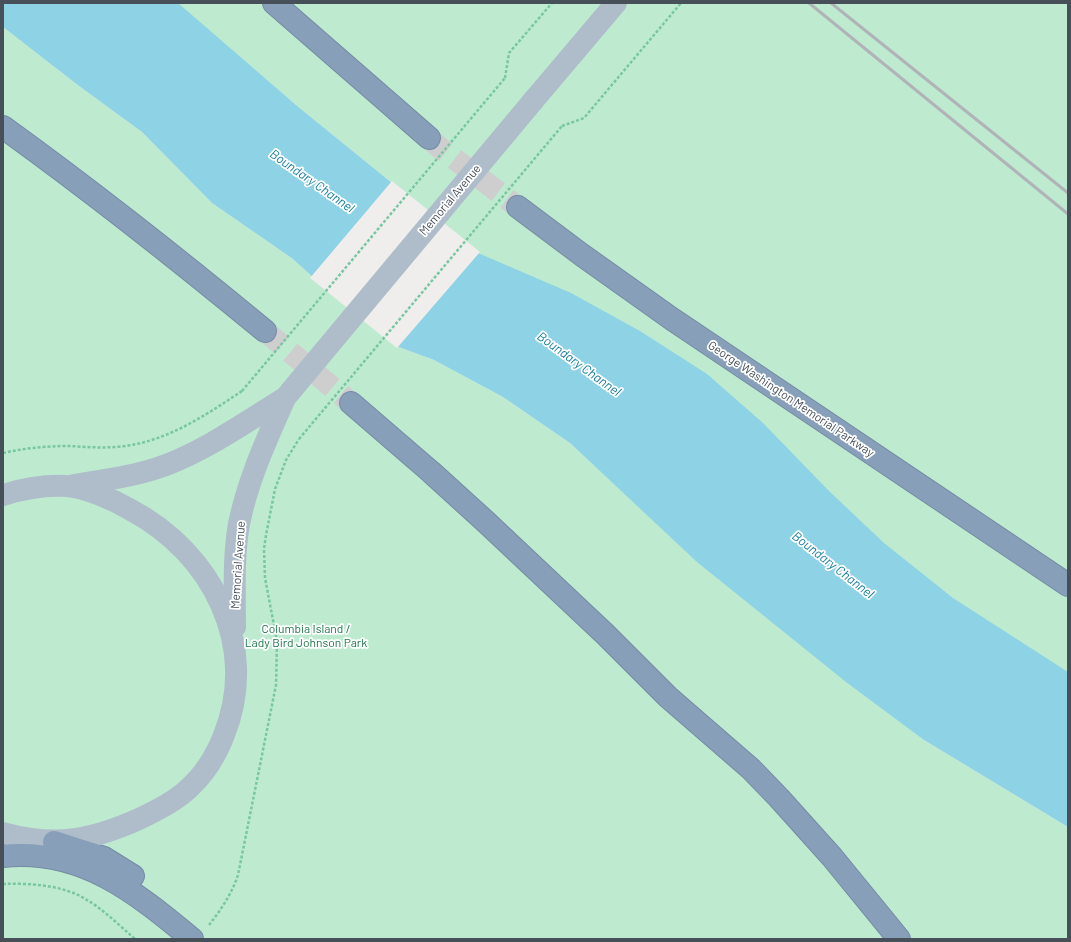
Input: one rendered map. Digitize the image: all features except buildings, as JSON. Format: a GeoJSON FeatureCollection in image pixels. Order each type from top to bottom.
{"type":"FeatureCollection","features":[{"type":"Feature","properties":{"kind":"highway"},"geometry":{"type":"LineString","coordinates":[[274,3],[429,138]]}},
{"type":"Feature","properties":{"kind":"highway"},"geometry":{"type":"LineString","coordinates":[[3,127],[57,166],[183,263],[265,331]]}},
{"type":"Feature","properties":{"kind":"highway","name":"George Washington Memorial Parkway"},"geometry":{"type":"LineString","coordinates":[[518,207],[672,319],[1068,585]]}},
{"type":"Feature","properties":{"kind":"highway"},"geometry":{"type":"LineString","coordinates":[[351,403],[486,522],[605,634],[668,697],[751,769],[832,857],[899,939]]}},
{"type":"Feature","properties":{"kind":"highway"},"geometry":{"type":"LineString","coordinates":[[54,842],[90,852],[130,873],[145,888],[164,916]]}},
{"type":"Feature","properties":{"kind":"highway"},"geometry":{"type":"LineString","coordinates":[[3,856],[33,856],[51,858],[84,866],[117,882],[164,916],[192,939]]}},
{"type":"Feature","properties":{"kind":"main road","name":"Memorial Avenue"},"geometry":{"type":"LineString","coordinates":[[234,645],[236,566],[239,525],[270,415],[616,3]]}},
{"type":"Feature","properties":{"kind":"main road"},"geometry":{"type":"LineString","coordinates":[[3,495],[28,489],[67,486],[131,475],[165,466],[270,415]]}},
{"type":"Feature","properties":{"kind":"main road"},"geometry":{"type":"LineString","coordinates":[[3,833],[54,842],[85,838],[131,822],[176,798],[196,781],[213,759],[220,746],[230,719],[236,688],[234,645],[221,603],[202,570],[190,555],[157,525],[120,504],[102,496],[67,486]]}},
{"type":"Feature","properties":{"kind":"path"},"geometry":{"type":"LineString","coordinates":[[3,453],[40,447],[117,447],[143,442],[171,433],[196,421],[242,391],[505,78],[509,53],[552,3]]}},
{"type":"Feature","properties":{"kind":"path"},"geometry":{"type":"LineString","coordinates":[[210,923],[227,900],[236,883],[273,703],[276,678],[277,641],[265,578],[264,549],[276,489],[286,460],[299,439],[562,126],[584,118],[681,3]]}},
{"type":"Feature","properties":{"kind":"path"},"geometry":{"type":"LineString","coordinates":[[3,884],[25,883],[76,894],[94,905],[135,939]]}},
{"type":"Feature","properties":{"kind":"green space"},"geometry":{"type":"Polygon","coordinates":[[[176,3],[1068,3],[1068,682],[478,253],[296,105],[176,3]]]}},
{"type":"Feature","properties":{"kind":"green space","name":"Columbia Island / Lady Bird Johnson Park"},"geometry":{"type":"Polygon","coordinates":[[[3,27],[79,86],[142,132],[212,203],[293,259],[316,280],[396,346],[434,360],[503,397],[570,443],[639,507],[924,740],[1068,827],[1068,939],[3,939],[3,27]]]}},
{"type":"Feature","properties":{"kind":"water","name":"Boundary Channel"},"geometry":{"type":"Polygon","coordinates":[[[3,3],[178,3],[296,105],[478,253],[571,293],[640,331],[707,374],[763,423],[829,491],[884,543],[953,598],[1068,672],[1068,827],[924,740],[846,682],[697,562],[570,443],[503,397],[434,360],[396,346],[316,280],[293,259],[212,203],[142,132],[79,86],[3,27],[3,3]]]}},
{"type":"Feature","properties":{"kind":"pier"},"geometry":{"type":"Polygon","coordinates":[[[392,181],[480,252],[397,348],[310,278],[392,181]]]}},
{"type":"Feature","properties":{"kind":"tunnel"},"geometry":{"type":"LineString","coordinates":[[429,138],[518,207]]}},
{"type":"Feature","properties":{"kind":"tunnel"},"geometry":{"type":"LineString","coordinates":[[265,331],[351,403]]}},
{"type":"Feature","properties":{"kind":"railway"},"geometry":{"type":"LineString","coordinates":[[809,3],[1068,214]]}},
{"type":"Feature","properties":{"kind":"railway"},"geometry":{"type":"LineString","coordinates":[[831,3],[1068,193]]}}]}
